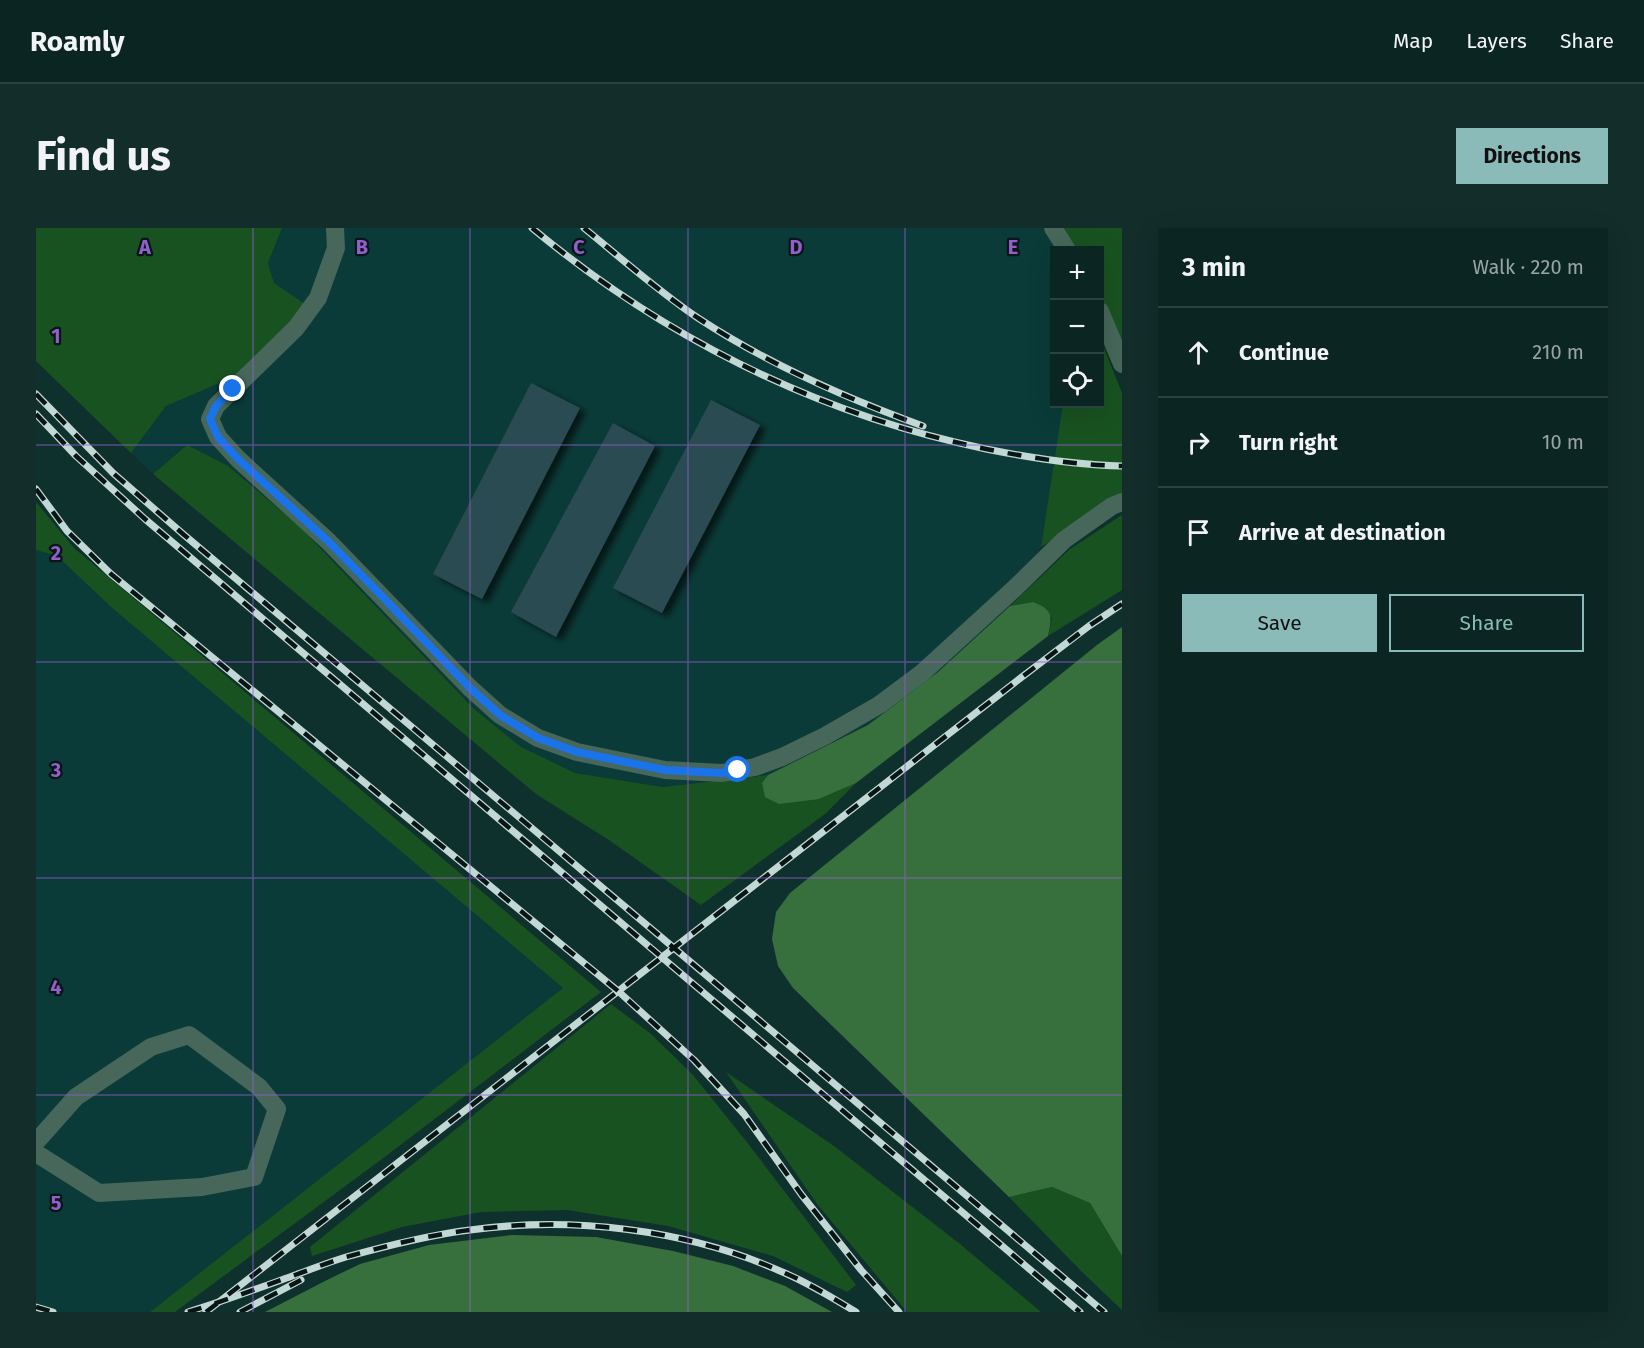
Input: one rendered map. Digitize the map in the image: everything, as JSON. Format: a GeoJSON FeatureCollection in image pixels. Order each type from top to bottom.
{"type":"FeatureCollection","features":[{"type":"Feature","properties":{"kind":"lane"},"geometry":{"type":"LineString","coordinates":[[335,228],[336,248],[318,298],[296,328],[216,406],[210,419],[218,437],[238,459],[329,542],[470,688],[500,715],[548,742],[577,752],[665,770],[722,773],[755,767],[782,757],[825,736],[879,705],[922,673],[1064,540],[1112,506],[1122,502]]}},
{"type":"Feature","properties":{"kind":"lane"},"geometry":{"type":"LineString","coordinates":[[1053,228],[1065,246]]}},
{"type":"Feature","properties":{"kind":"lane"},"geometry":{"type":"LineString","coordinates":[[1104,321],[1122,364]]}},
{"type":"Feature","properties":{"kind":"lane"},"geometry":{"type":"LineString","coordinates":[[36,1142],[76,1096],[152,1047],[189,1035],[259,1087],[277,1108],[254,1177],[202,1187],[99,1193],[36,1153]]}},
{"type":"Feature","properties":{"kind":"shaded area"},"geometry":{"type":"Polygon","coordinates":[[[282,228],[1059,228],[1072,246],[1050,246],[1050,408],[1062,408],[1041,547],[1010,606],[938,672],[868,725],[768,775],[663,787],[575,773],[521,747],[473,708],[301,528],[187,445],[153,474],[131,453],[166,406],[250,370],[274,283],[268,263],[282,228]]]}},
{"type":"Feature","properties":{"kind":"shaded area"},"geometry":{"type":"Polygon","coordinates":[[[36,550],[57,556],[111,607],[563,988],[150,1312],[36,1312],[36,550]]]}},
{"type":"Feature","properties":{"kind":"green space"},"geometry":{"type":"Polygon","coordinates":[[[36,228],[282,228],[268,263],[274,283],[305,304],[250,370],[166,406],[131,453],[36,361],[36,228]]]}},
{"type":"Feature","properties":{"kind":"green space"},"geometry":{"type":"Polygon","coordinates":[[[1059,228],[1122,228],[1122,347],[1104,305],[1104,246],[1072,246],[1059,228]]]}},
{"type":"Feature","properties":{"kind":"green space"},"geometry":{"type":"Polygon","coordinates":[[[1104,348],[1122,393],[1122,494],[1041,547],[1062,408],[1104,408],[1104,348]]]}},
{"type":"Feature","properties":{"kind":"green space"},"geometry":{"type":"Polygon","coordinates":[[[187,445],[228,466],[301,528],[473,708],[521,747],[575,773],[663,787],[768,775],[762,783],[819,799],[856,783],[825,814],[701,905],[609,840],[536,794],[153,474],[187,445]]]}},
{"type":"Feature","properties":{"kind":"green space"},"geometry":{"type":"Polygon","coordinates":[[[36,502],[74,548],[601,992],[386,1156],[175,1312],[150,1312],[563,988],[111,607],[57,556],[36,550],[36,502]]]}},
{"type":"Feature","properties":{"kind":"green space"},"geometry":{"type":"Polygon","coordinates":[[[1122,515],[1122,590],[1048,636],[1052,618],[1033,602],[1010,606],[1070,549],[1122,515]]]}},
{"type":"Feature","properties":{"kind":"green space"},"geometry":{"type":"Polygon","coordinates":[[[1033,602],[1045,608],[1050,615],[1048,636],[856,783],[819,799],[779,804],[765,797],[762,783],[768,775],[868,725],[938,672],[1010,606],[1033,602]]]}},
{"type":"Feature","properties":{"kind":"green space"},"geometry":{"type":"Polygon","coordinates":[[[1122,627],[1122,1256],[1090,1203],[1052,1187],[1009,1197],[793,988],[778,966],[772,939],[776,912],[790,893],[1122,627]]]}},
{"type":"Feature","properties":{"kind":"green space"},"geometry":{"type":"Polygon","coordinates":[[[611,1004],[651,1034],[693,1075],[856,1285],[847,1292],[773,1256],[668,1226],[567,1210],[481,1212],[402,1227],[312,1256],[310,1247],[611,1004]]]}},
{"type":"Feature","properties":{"kind":"green space"},"geometry":{"type":"Polygon","coordinates":[[[726,1072],[834,1146],[960,1244],[1041,1312],[907,1312],[817,1204],[726,1072]]]}},
{"type":"Feature","properties":{"kind":"green space"},"geometry":{"type":"Polygon","coordinates":[[[1052,1187],[1090,1203],[1122,1256],[1122,1310],[1009,1197],[1052,1187]]]}},
{"type":"Feature","properties":{"kind":"green space"},"geometry":{"type":"Polygon","coordinates":[[[512,1235],[596,1237],[673,1251],[733,1266],[785,1286],[832,1312],[265,1312],[360,1264],[429,1245],[512,1235]]]}},
{"type":"Feature","properties":{"kind":"building"},"geometry":{"type":"Polygon","coordinates":[[[531,383],[580,408],[482,599],[433,574],[531,383]]]}},
{"type":"Feature","properties":{"kind":"building"},"geometry":{"type":"Polygon","coordinates":[[[711,400],[760,425],[662,613],[613,588],[711,400]]]}},
{"type":"Feature","properties":{"kind":"building"},"geometry":{"type":"Polygon","coordinates":[[[613,423],[655,446],[556,637],[511,612],[613,423]]]}},
{"type":"Feature","properties":{"kind":"railway"},"geometry":{"type":"LineString","coordinates":[[532,228],[583,268],[635,304],[746,367],[803,393],[923,434],[986,449],[1054,461],[1122,466]]}},
{"type":"Feature","properties":{"kind":"railway"},"geometry":{"type":"LineString","coordinates":[[584,228],[669,297],[725,335],[807,379],[923,426]]}},
{"type":"Feature","properties":{"kind":"railway"},"geometry":{"type":"LineString","coordinates":[[36,394],[113,473],[183,534],[1104,1312]]}},
{"type":"Feature","properties":{"kind":"railway"},"geometry":{"type":"LineString","coordinates":[[36,414],[76,456],[145,519],[1080,1312]]}},
{"type":"Feature","properties":{"kind":"railway"},"geometry":{"type":"LineString","coordinates":[[36,489],[67,531],[111,574],[618,991],[694,1060],[744,1114],[801,1194],[861,1270],[899,1312]]}},
{"type":"Feature","properties":{"kind":"railway"},"geometry":{"type":"LineString","coordinates":[[206,1312],[1018,680],[1122,604]]}},
{"type":"Feature","properties":{"kind":"railway"},"geometry":{"type":"LineString","coordinates":[[188,1312],[340,1259],[392,1245],[470,1230],[548,1225],[628,1230],[706,1245],[790,1275],[856,1312]]}},
{"type":"Feature","properties":{"kind":"railway"},"geometry":{"type":"LineString","coordinates":[[240,1312],[301,1280]]}},
{"type":"Feature","properties":{"kind":"railway"},"geometry":{"type":"LineString","coordinates":[[36,1307],[53,1312]]}},
{"type":"Feature","properties":{"kind":"route"},"geometry":{"type":"LineString","coordinates":[[233,389],[216,406],[210,419],[218,437],[238,459],[329,542],[470,688],[500,715],[538,738],[577,752],[665,770],[722,773],[738,770]]}}]}
